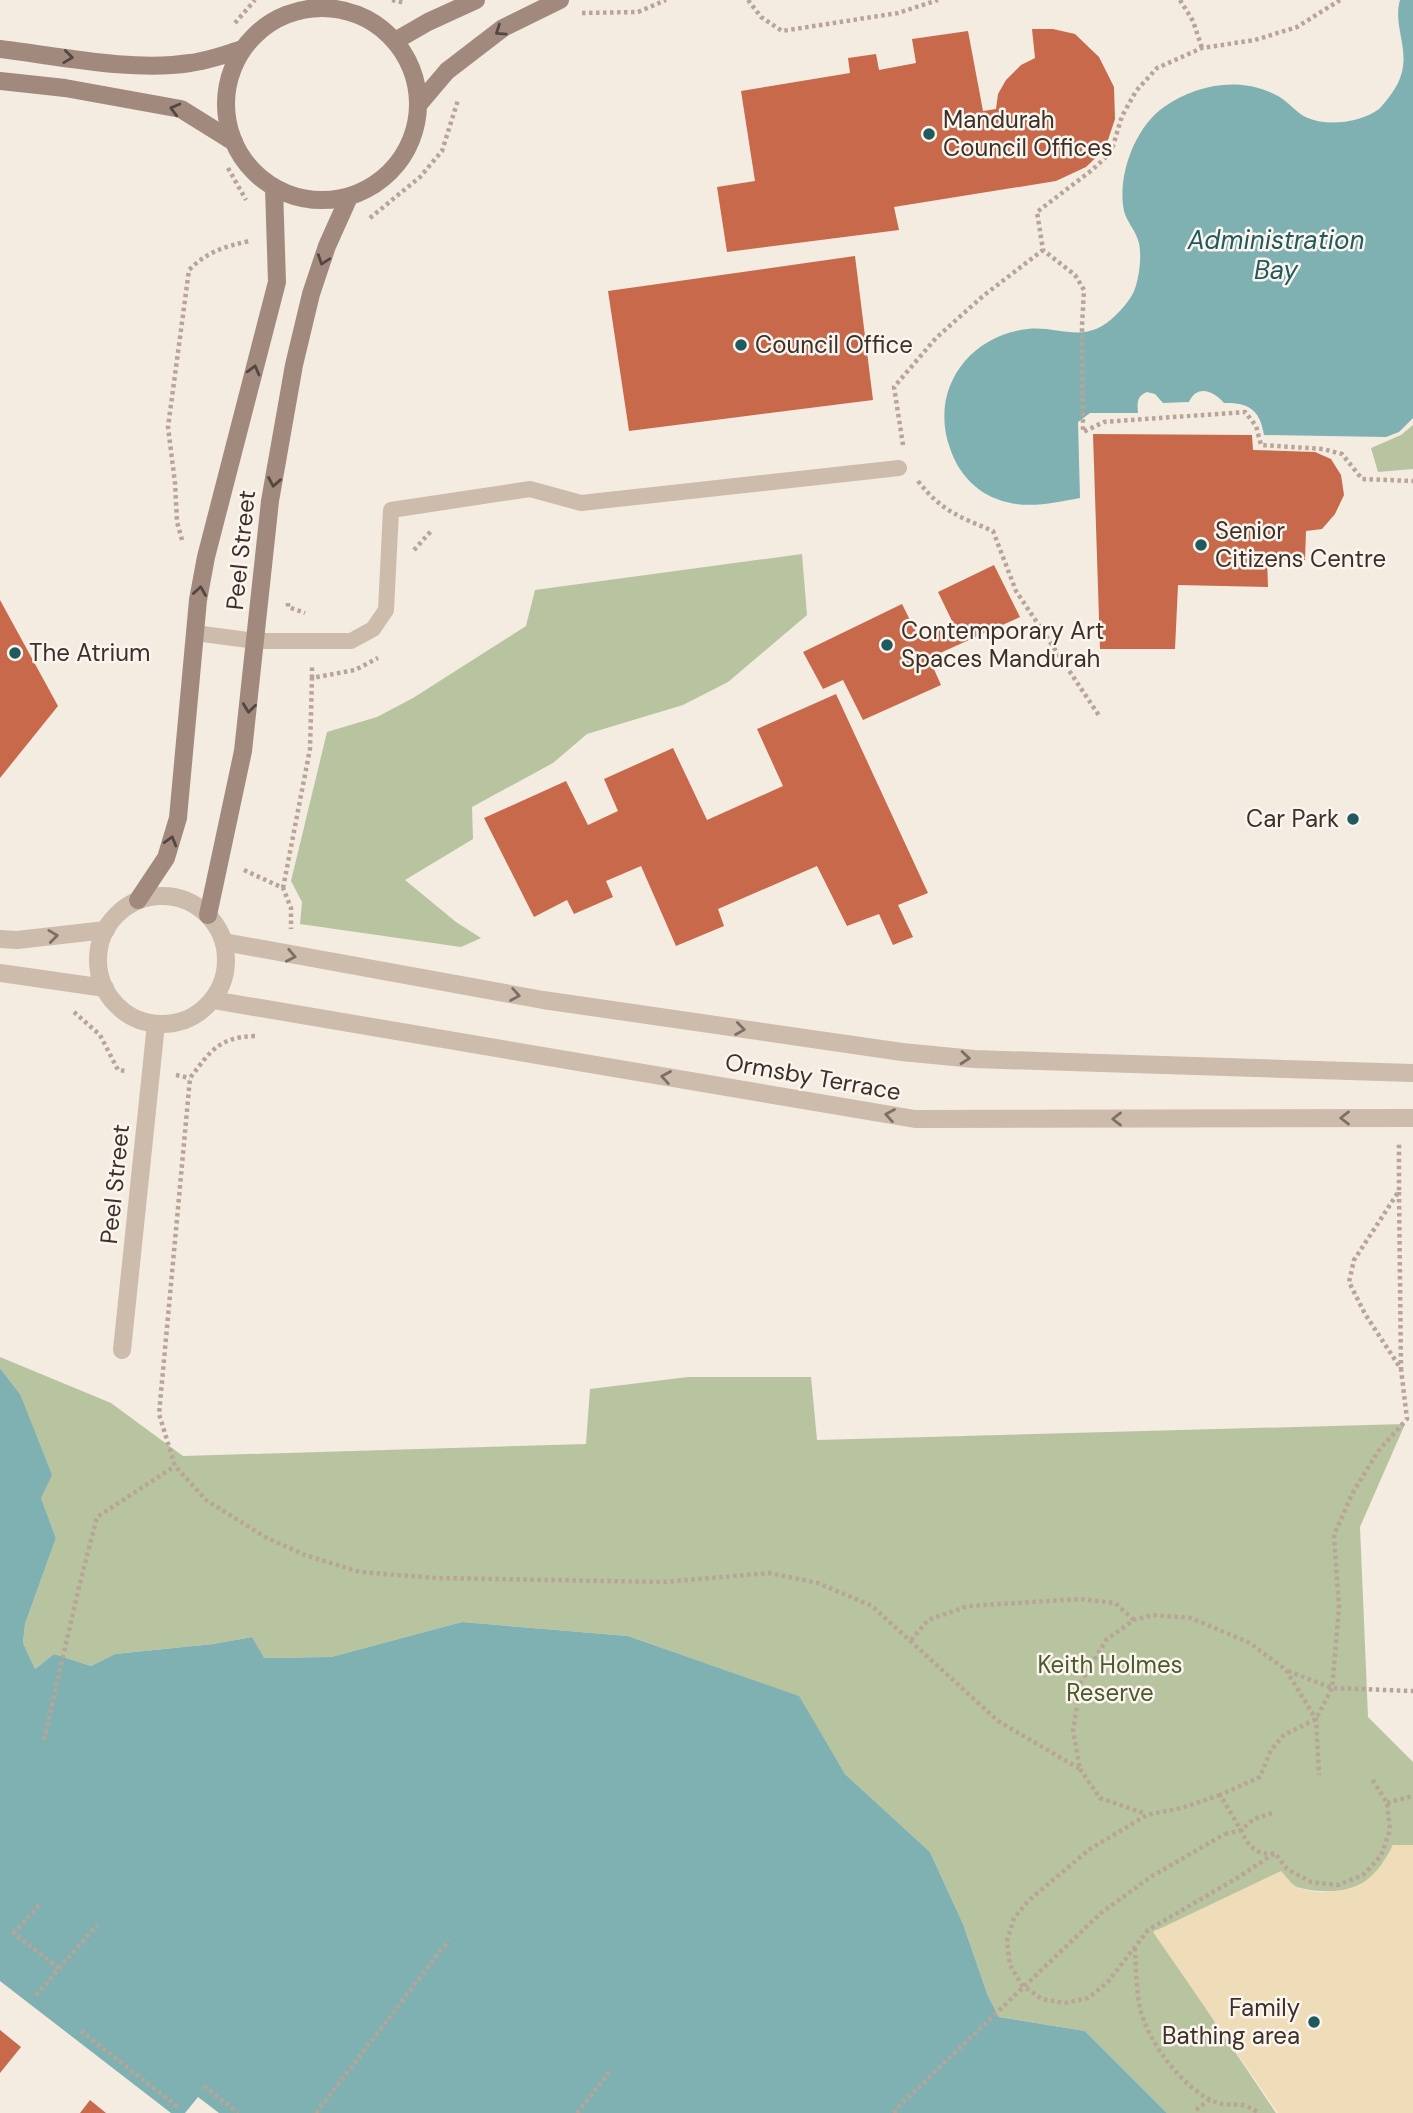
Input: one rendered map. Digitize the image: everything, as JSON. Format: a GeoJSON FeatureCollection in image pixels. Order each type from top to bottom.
{"type":"FeatureCollection","features":[{"type":"Feature","properties":{"kind":"street"},"geometry":{"type":"LineString","coordinates":[[395,41],[476,0]]}},
{"type":"Feature","properties":{"kind":"street"},"geometry":{"type":"LineString","coordinates":[[419,104],[447,71],[503,28],[560,0]]}},
{"type":"Feature","properties":{"kind":"street"},"geometry":{"type":"LineString","coordinates":[[328,4],[376,24],[395,41],[408,60],[416,81],[419,104],[416,128],[407,152],[391,172],[372,187],[349,197],[324,201],[298,198],[274,188],[250,168],[233,142],[226,110],[229,78],[243,49],[283,8],[305,9],[328,4]]}},
{"type":"Feature","properties":{"kind":"street"},"geometry":{"type":"LineString","coordinates":[[0,49],[122,64],[152,65],[191,63],[243,49]]}},
{"type":"Feature","properties":{"kind":"street"},"geometry":{"type":"LineString","coordinates":[[0,81],[65,88],[181,109],[233,142]]}},
{"type":"Feature","properties":{"kind":"street","name":"Peel Street"},"geometry":{"type":"LineString","coordinates":[[138,900],[166,858],[178,818],[198,600],[206,557],[277,282],[274,188]]}},
{"type":"Feature","properties":{"kind":"street","name":"Peel Street"},"geometry":{"type":"LineString","coordinates":[[208,915],[243,751],[270,501],[294,365],[311,295],[327,246],[349,197]]}},
{"type":"Feature","properties":{"kind":"street"},"geometry":{"type":"LineString","coordinates":[[157,896],[175,897],[193,903],[208,915],[224,942],[226,963],[222,983],[212,1000],[197,1014],[176,1023],[156,1024],[135,1018],[117,1005],[105,988],[99,969],[99,948],[106,930],[114,917],[138,900],[157,896]]}},
{"type":"Feature","properties":{"kind":"street"},"geometry":{"type":"LineString","coordinates":[[0,939],[17,940],[106,930]]}},
{"type":"Feature","properties":{"kind":"street","name":"Ormsby Terrace"},"geometry":{"type":"LineString","coordinates":[[224,942],[543,1000],[902,1052],[974,1059],[1413,1073]]}},
{"type":"Feature","properties":{"kind":"street"},"geometry":{"type":"LineString","coordinates":[[0,973],[105,988]]}},
{"type":"Feature","properties":{"kind":"street","name":"Ormsby Terrace"},"geometry":{"type":"LineString","coordinates":[[212,1000],[915,1119],[1406,1118]]}},
{"type":"Feature","properties":{"kind":"street","name":"Peel Street"},"geometry":{"type":"LineString","coordinates":[[122,1350],[156,1024]]}},
{"type":"Feature","properties":{"kind":"lane"},"geometry":{"type":"LineString","coordinates":[[195,633],[256,641],[351,640],[373,629],[386,610],[391,510],[530,489],[582,503],[906,471]]}},
{"type":"Feature","properties":{"kind":"path"},"geometry":{"type":"LineString","coordinates":[[392,0],[422,8],[428,23]]}},
{"type":"Feature","properties":{"kind":"path"},"geometry":{"type":"LineString","coordinates":[[580,13],[638,12],[666,0]]}},
{"type":"Feature","properties":{"kind":"path"},"geometry":{"type":"LineString","coordinates":[[748,0],[761,17],[782,31],[898,13],[938,0]]}},
{"type":"Feature","properties":{"kind":"path"},"geometry":{"type":"LineString","coordinates":[[1180,0],[1193,21],[1202,48]]}},
{"type":"Feature","properties":{"kind":"path"},"geometry":{"type":"LineString","coordinates":[[1340,0],[1297,27],[1255,40],[1202,48],[1157,68],[1136,91],[1122,116],[1113,146],[1105,158],[1037,212],[1043,250],[1075,275],[1084,289],[1083,432],[1104,422],[1245,412],[1256,426],[1261,445],[1323,449],[1342,454],[1362,480],[1413,481]]}},
{"type":"Feature","properties":{"kind":"path"},"geometry":{"type":"LineString","coordinates":[[365,223],[420,177],[442,151],[459,97],[447,71]]}},
{"type":"Feature","properties":{"kind":"path"},"geometry":{"type":"LineString","coordinates":[[904,452],[894,387],[936,338],[983,296],[1043,250]]}},
{"type":"Feature","properties":{"kind":"path"},"geometry":{"type":"LineString","coordinates":[[906,471],[952,514],[993,531],[1016,592],[1100,717]]}},
{"type":"Feature","properties":{"kind":"path"},"geometry":{"type":"LineString","coordinates":[[411,554],[429,531],[441,527]]}},
{"type":"Feature","properties":{"kind":"path"},"geometry":{"type":"LineString","coordinates":[[288,955],[292,908],[283,888],[310,749],[312,678],[355,670],[381,656]]}},
{"type":"Feature","properties":{"kind":"path"},"geometry":{"type":"LineString","coordinates":[[219,865],[236,867],[283,888]]}},
{"type":"Feature","properties":{"kind":"path"},"geometry":{"type":"LineString","coordinates":[[65,982],[68,1007],[100,1035],[118,1070],[190,1078]]}},
{"type":"Feature","properties":{"kind":"path"},"geometry":{"type":"LineString","coordinates":[[282,1011],[274,1035],[242,1037],[214,1047],[190,1078],[159,1414],[175,1466],[206,1500],[265,1537],[305,1555],[360,1572],[436,1578],[664,1581],[769,1573],[818,1583],[872,1606],[998,1721],[1080,1769]]}},
{"type":"Feature","properties":{"kind":"path"},"geometry":{"type":"LineString","coordinates":[[1275,1853],[1147,1930],[1107,1983],[1088,1998],[1065,2003],[1042,1999],[1022,1985],[1010,1965],[1007,1941],[1014,1918],[1030,1900],[1090,1849],[1147,1815],[1181,1808],[1220,1795],[1261,1777],[1271,1750],[1284,1735],[1316,1719],[1332,1688],[1339,1608],[1334,1535],[1352,1494],[1379,1450],[1407,1419],[1401,1369],[1399,1191],[1406,1118]]}},
{"type":"Feature","properties":{"kind":"path"},"geometry":{"type":"LineString","coordinates":[[1399,1191],[1354,1260],[1349,1282],[1365,1314],[1401,1369]]}},
{"type":"Feature","properties":{"kind":"path"},"geometry":{"type":"LineString","coordinates":[[44,1740],[97,1517],[175,1466]]}},
{"type":"Feature","properties":{"kind":"path"},"geometry":{"type":"LineString","coordinates":[[911,1640],[928,1620],[968,1606],[1081,1599],[1115,1603],[1134,1620]]}},
{"type":"Feature","properties":{"kind":"path"},"geometry":{"type":"LineString","coordinates":[[1147,1815],[1100,1798],[1080,1769],[1073,1730],[1081,1682],[1106,1640],[1134,1620],[1152,1615],[1191,1618],[1250,1643],[1286,1670],[1332,1688],[1413,1691]]}},
{"type":"Feature","properties":{"kind":"path"},"geometry":{"type":"LineString","coordinates":[[1286,1670],[1316,1719],[1319,1775]]}},
{"type":"Feature","properties":{"kind":"path"},"geometry":{"type":"LineString","coordinates":[[1275,1853],[1287,1869],[1311,1882],[1338,1885],[1363,1875],[1381,1856],[1390,1830],[1387,1803],[1372,1779]]}},
{"type":"Feature","properties":{"kind":"path"},"geometry":{"type":"LineString","coordinates":[[1220,1795],[1247,1843],[1256,1851],[1275,1853]]}},
{"type":"Feature","properties":{"kind":"path"},"geometry":{"type":"LineString","coordinates":[[1387,1803],[1413,1796]]}},
{"type":"Feature","properties":{"kind":"path"},"geometry":{"type":"LineString","coordinates":[[894,2113],[1101,1913],[1152,1876],[1225,1835],[1241,1830],[1254,1819],[1272,1813]]}},
{"type":"Feature","properties":{"kind":"path"},"geometry":{"type":"LineString","coordinates":[[39,1905],[14,1933],[59,1969]]}},
{"type":"Feature","properties":{"kind":"path"},"geometry":{"type":"LineString","coordinates":[[36,1995],[97,1925]]}},
{"type":"Feature","properties":{"kind":"path"},"geometry":{"type":"LineString","coordinates":[[316,2113],[449,1940]]}},
{"type":"Feature","properties":{"kind":"path"},"geometry":{"type":"LineString","coordinates":[[1135,1947],[1140,2009],[1151,2037],[1171,2065],[1194,2090],[1219,2104],[1244,2105],[1259,2113]]}},
{"type":"Feature","properties":{"kind":"path"},"geometry":{"type":"LineString","coordinates":[[81,2031],[178,2107]]}},
{"type":"Feature","properties":{"kind":"path"},"geometry":{"type":"LineString","coordinates":[[577,2113],[611,2070]]}},
{"type":"Feature","properties":{"kind":"path"},"geometry":{"type":"LineString","coordinates":[[204,2086],[238,2113]]}},
{"type":"Feature","properties":{"kind":"path"},"geometry":{"type":"LineString","coordinates":[[1196,2110],[1210,2099]]}},
{"type":"Feature","properties":{"kind":"green space"},"geometry":{"type":"Polygon","coordinates":[[[1413,425],[1413,469],[1378,472],[1371,448],[1401,435],[1413,425]]]}},
{"type":"Feature","properties":{"kind":"green space"},"geometry":{"type":"Polygon","coordinates":[[[802,554],[807,615],[728,682],[683,705],[587,734],[553,763],[472,807],[473,839],[405,880],[456,922],[481,938],[461,947],[300,924],[302,902],[291,881],[327,732],[377,717],[413,698],[526,626],[535,590],[802,554]]]}},
{"type":"Feature","properties":{"kind":"green space","name":"Keith Holmes Reserve"},"geometry":{"type":"Polygon","coordinates":[[[0,1357],[111,1403],[183,1456],[586,1444],[590,1389],[688,1377],[811,1377],[817,1440],[1405,1424],[1360,1527],[1368,1717],[1413,1762],[1413,1845],[1393,1845],[1375,1875],[1355,1887],[1320,1891],[1296,1887],[1154,1931],[1276,2113],[1167,2113],[1085,2031],[999,2017],[988,1996],[963,1924],[930,1852],[845,1774],[798,1696],[628,1636],[462,1622],[331,1657],[263,1658],[252,1637],[213,1644],[115,1654],[91,1666],[54,1654],[35,1669],[23,1643],[25,1624],[56,1538],[41,1498],[20,1394],[0,1368],[0,1357]]]}},
{"type":"Feature","properties":{"kind":"sand","name":"Family Bathing area"},"geometry":{"type":"Polygon","coordinates":[[[1393,1845],[1413,1845],[1413,2113],[1278,2113],[1153,1932],[1281,1871],[1293,1884],[1303,1889],[1324,1892],[1348,1889],[1374,1873],[1393,1845]]]}},
{"type":"Feature","properties":{"kind":"water","name":"Administration Bay"},"geometry":{"type":"Polygon","coordinates":[[[1400,0],[1413,0],[1413,418],[1399,432],[1386,437],[1264,435],[1260,419],[1247,406],[1224,403],[1206,391],[1196,393],[1189,402],[1163,403],[1155,394],[1147,392],[1138,400],[1138,413],[1090,413],[1078,422],[1080,498],[1038,505],[1018,504],[989,496],[975,486],[963,474],[954,459],[945,429],[949,388],[958,370],[971,355],[987,343],[1006,334],[1028,329],[1079,332],[1096,329],[1116,315],[1128,302],[1136,285],[1140,253],[1137,236],[1124,211],[1123,183],[1136,140],[1153,116],[1177,99],[1191,93],[1220,85],[1234,85],[1249,86],[1278,96],[1300,114],[1316,121],[1335,123],[1364,117],[1379,109],[1398,83],[1402,72],[1404,61],[1398,20],[1400,0]]]}},
{"type":"Feature","properties":{"kind":"water"},"geometry":{"type":"Polygon","coordinates":[[[0,1368],[20,1394],[52,1475],[41,1498],[56,1538],[25,1624],[23,1643],[35,1669],[54,1654],[91,1666],[115,1654],[213,1644],[252,1637],[264,1658],[331,1657],[462,1622],[628,1636],[799,1696],[845,1774],[930,1852],[963,1924],[988,1996],[999,2017],[1085,2031],[1167,2113],[219,2113],[198,2097],[185,2113],[171,2113],[0,1981],[0,1368]]]}},
{"type":"Feature","properties":{"kind":"building","name":"Mandurah Council Offices"},"geometry":{"type":"Polygon","coordinates":[[[1032,29],[1053,29],[1075,34],[1099,57],[1114,87],[1115,119],[1105,149],[1086,167],[1056,181],[894,207],[899,230],[727,252],[717,187],[755,181],[741,91],[850,73],[848,58],[876,54],[879,70],[916,63],[912,39],[968,31],[983,111],[996,109],[998,94],[1006,80],[1021,65],[1035,58],[1032,29]]]}},
{"type":"Feature","properties":{"kind":"building","name":"Council Office"},"geometry":{"type":"Polygon","coordinates":[[[855,256],[873,400],[629,431],[608,291],[855,256]]]}},
{"type":"Feature","properties":{"kind":"building","name":"Senior Citizens Centre"},"geometry":{"type":"Polygon","coordinates":[[[1093,434],[1252,435],[1253,450],[1315,452],[1331,459],[1341,475],[1344,495],[1335,514],[1322,529],[1306,531],[1305,560],[1267,559],[1268,587],[1178,585],[1175,649],[1100,649],[1093,434]]]}},
{"type":"Feature","properties":{"kind":"building","name":"Contemporary Art Spaces Mandurah"},"geometry":{"type":"Polygon","coordinates":[[[994,565],[1020,617],[929,658],[941,685],[863,720],[843,680],[823,689],[803,652],[902,604],[919,638],[953,623],[938,592],[994,565]]]}},
{"type":"Feature","properties":{"kind":"building","name":"The Atrium"},"geometry":{"type":"Polygon","coordinates":[[[0,600],[58,706],[0,778],[0,600]]]}},
{"type":"Feature","properties":{"kind":"building"},"geometry":{"type":"Polygon","coordinates":[[[836,694],[928,893],[898,905],[913,937],[893,945],[879,914],[847,926],[817,866],[718,909],[724,926],[676,946],[641,866],[606,881],[613,897],[574,914],[567,900],[534,917],[484,818],[566,781],[588,825],[618,811],[604,779],[673,748],[707,820],[783,786],[757,729],[836,694]]]}},
{"type":"Feature","properties":{"kind":"building"},"geometry":{"type":"Polygon","coordinates":[[[0,2030],[21,2047],[0,2073],[0,2030]]]}},
{"type":"Feature","properties":{"kind":"building"},"geometry":{"type":"Polygon","coordinates":[[[90,2100],[106,2113],[80,2113],[90,2100]]]}},
{"type":"Feature","properties":{"kind":"place","name":"Mandurah Council Offices"},"geometry":{"type":"Point","coordinates":[929,134]}},
{"type":"Feature","properties":{"kind":"place","name":"Council Office"},"geometry":{"type":"Point","coordinates":[741,345]}},
{"type":"Feature","properties":{"kind":"place","name":"Senior Citizens Centre"},"geometry":{"type":"Point","coordinates":[1201,545]}},
{"type":"Feature","properties":{"kind":"place","name":"Contemporary Art Spaces Mandurah"},"geometry":{"type":"Point","coordinates":[887,645]}},
{"type":"Feature","properties":{"kind":"place","name":"The Atrium"},"geometry":{"type":"Point","coordinates":[15,653]}},
{"type":"Feature","properties":{"kind":"place","name":"Car Park"},"geometry":{"type":"Point","coordinates":[1353,819]}},
{"type":"Feature","properties":{"kind":"place","name":"Family Bathing area"},"geometry":{"type":"Point","coordinates":[1314,2022]}}]}
